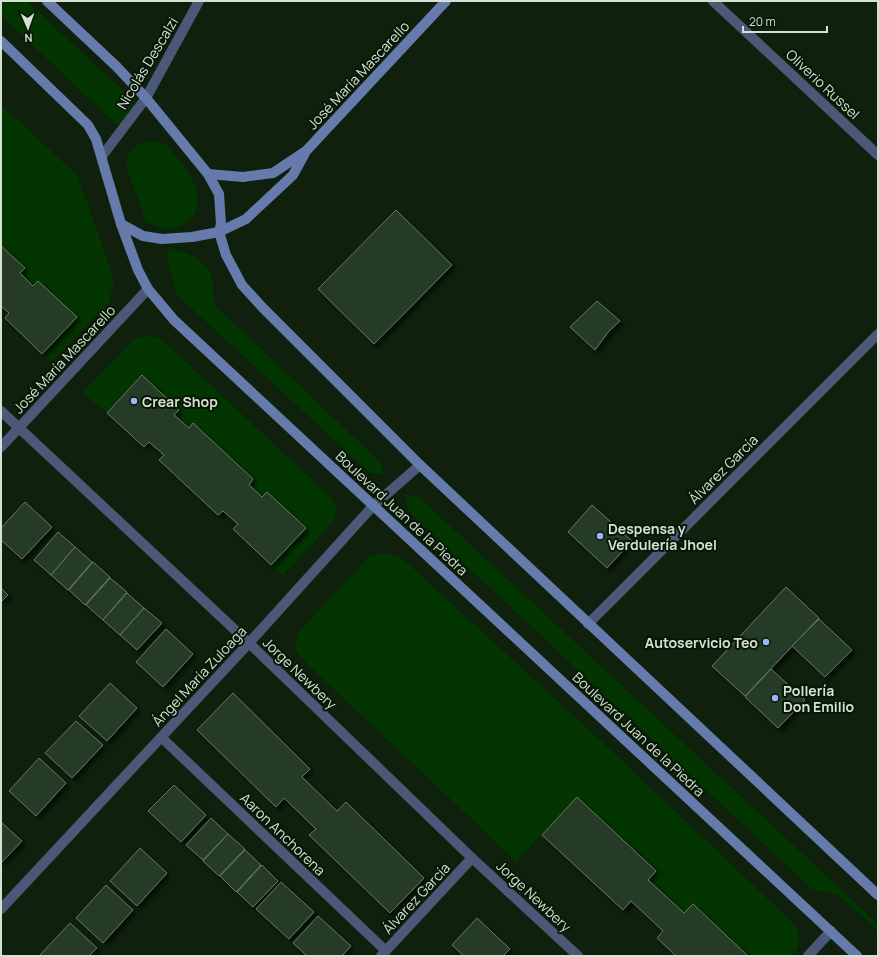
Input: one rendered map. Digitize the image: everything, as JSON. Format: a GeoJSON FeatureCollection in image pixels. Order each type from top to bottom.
{"type":"FeatureCollection","features":[{"type":"Feature","properties":{"kind":"main road"},"geometry":{"type":"LineString","coordinates":[[47,1],[116,66],[146,98],[208,174],[219,194],[221,224],[220,232],[226,255],[242,285],[263,308],[420,465],[878,895]]}},
{"type":"Feature","properties":{"kind":"main road","name":"José María Mascarello"},"geometry":{"type":"LineString","coordinates":[[306,151],[446,1]]}},
{"type":"Feature","properties":{"kind":"main road","name":"Boulevard Juan de la Piedra"},"geometry":{"type":"LineString","coordinates":[[1,42],[88,125],[96,139],[102,156],[121,224],[138,270],[148,289],[174,320],[857,956]]}},
{"type":"Feature","properties":{"kind":"main road"},"geometry":{"type":"LineString","coordinates":[[208,174],[243,177],[274,173],[306,151]]}},
{"type":"Feature","properties":{"kind":"main road"},"geometry":{"type":"LineString","coordinates":[[121,224],[143,236],[162,239],[192,237],[220,232],[246,219],[293,175],[306,151]]}},
{"type":"Feature","properties":{"kind":"street","name":"Nicolás Descalzi"},"geometry":{"type":"LineString","coordinates":[[102,156],[146,98],[199,1]]}},
{"type":"Feature","properties":{"kind":"street","name":"Oliverio Russel"},"geometry":{"type":"LineString","coordinates":[[713,1],[878,155]]}},
{"type":"Feature","properties":{"kind":"street","name":"José María Mascarello"},"geometry":{"type":"LineString","coordinates":[[1,447],[148,289]]}},
{"type":"Feature","properties":{"kind":"street","name":"Álvarez García"},"geometry":{"type":"LineString","coordinates":[[588,624],[878,334]]}},
{"type":"Feature","properties":{"kind":"street","name":"Jorge Newbery"},"geometry":{"type":"LineString","coordinates":[[1,411],[249,643],[472,858],[578,956]]}},
{"type":"Feature","properties":{"kind":"street","name":"Ángel María Zuloaga"},"geometry":{"type":"LineString","coordinates":[[1,909],[162,738],[373,506],[420,465]]}},
{"type":"Feature","properties":{"kind":"street","name":"Aaron Anchorena"},"geometry":{"type":"LineString","coordinates":[[162,738],[383,953]]}},
{"type":"Feature","properties":{"kind":"street","name":"Álvarez García"},"geometry":{"type":"LineString","coordinates":[[383,953],[472,858]]}},
{"type":"Feature","properties":{"kind":"street"},"geometry":{"type":"LineString","coordinates":[[808,956],[831,931]]}},
{"type":"Feature","properties":{"kind":"green space"},"geometry":{"type":"Polygon","coordinates":[[[1,1],[26,1],[132,99],[134,109],[126,123],[117,125],[1,15],[1,1]]]}},
{"type":"Feature","properties":{"kind":"green space"},"geometry":{"type":"Polygon","coordinates":[[[1,105],[78,176],[114,280],[109,303],[51,362],[42,354],[77,317],[38,281],[33,286],[20,273],[25,268],[1,246],[1,105]]]}},
{"type":"Feature","properties":{"kind":"green space"},"geometry":{"type":"Polygon","coordinates":[[[145,141],[162,143],[168,146],[185,168],[193,182],[197,194],[197,206],[194,215],[179,227],[168,229],[157,227],[146,221],[130,179],[127,165],[127,158],[130,152],[136,146],[145,141]]]}},
{"type":"Feature","properties":{"kind":"green space"},"geometry":{"type":"Polygon","coordinates":[[[168,248],[188,254],[200,261],[205,266],[212,278],[213,296],[218,308],[381,463],[383,475],[370,473],[177,295],[168,260],[168,248]]]}},
{"type":"Feature","properties":{"kind":"green space"},"geometry":{"type":"Polygon","coordinates":[[[146,336],[159,337],[333,499],[337,510],[333,522],[283,575],[271,565],[305,527],[267,492],[262,497],[249,485],[253,479],[193,424],[189,428],[174,415],[179,409],[142,375],[107,413],[82,392],[134,339],[146,336]]]}},
{"type":"Feature","properties":{"kind":"green space"},"geometry":{"type":"Polygon","coordinates":[[[405,495],[419,497],[878,924],[878,931],[840,896],[812,889],[408,511],[405,495]]]}},
{"type":"Feature","properties":{"kind":"green space"},"geometry":{"type":"Polygon","coordinates":[[[385,553],[403,559],[616,755],[793,923],[798,931],[799,944],[792,956],[748,956],[693,904],[684,913],[648,880],[656,871],[577,797],[516,861],[301,658],[295,646],[299,631],[370,556],[385,553]]]}},
{"type":"Feature","properties":{"kind":"building"},"geometry":{"type":"Polygon","coordinates":[[[396,210],[452,265],[374,344],[318,289],[396,210]]]}},
{"type":"Feature","properties":{"kind":"building"},"geometry":{"type":"Polygon","coordinates":[[[1,246],[25,268],[20,273],[33,286],[38,281],[77,317],[42,354],[5,318],[9,313],[1,306],[1,246]]]}},
{"type":"Feature","properties":{"kind":"building"},"geometry":{"type":"Polygon","coordinates":[[[597,301],[620,321],[609,331],[595,350],[570,327],[597,301]]]}},
{"type":"Feature","properties":{"kind":"building"},"geometry":{"type":"Polygon","coordinates":[[[142,375],[179,410],[174,415],[189,428],[193,423],[253,479],[249,485],[262,497],[267,492],[306,528],[271,565],[233,529],[238,524],[223,511],[218,515],[159,460],[164,455],[149,442],[144,447],[107,413],[142,375]]]}},
{"type":"Feature","properties":{"kind":"building"},"geometry":{"type":"Polygon","coordinates":[[[25,502],[52,527],[22,559],[1,540],[1,528],[25,502]]]}},
{"type":"Feature","properties":{"kind":"building","name":"Despensa y Verdulería Jhoel"},"geometry":{"type":"Polygon","coordinates":[[[592,505],[632,541],[607,568],[568,532],[592,505]]]}},
{"type":"Feature","properties":{"kind":"building"},"geometry":{"type":"Polygon","coordinates":[[[58,532],[75,547],[51,575],[34,560],[58,532]]]}},
{"type":"Feature","properties":{"kind":"building"},"geometry":{"type":"Polygon","coordinates":[[[75,547],[92,562],[68,590],[51,575],[75,547]]]}},
{"type":"Feature","properties":{"kind":"building"},"geometry":{"type":"Polygon","coordinates":[[[93,562],[110,577],[85,605],[69,590],[93,562]]]}},
{"type":"Feature","properties":{"kind":"building"},"geometry":{"type":"Polygon","coordinates":[[[110,578],[127,592],[103,620],[86,605],[110,578]]]}},
{"type":"Feature","properties":{"kind":"building","name":"Autoservicio Teo"},"geometry":{"type":"Polygon","coordinates":[[[786,587],[819,618],[745,696],[712,666],[786,587]]]}},
{"type":"Feature","properties":{"kind":"building"},"geometry":{"type":"Polygon","coordinates":[[[1,588],[8,595],[1,602],[1,588]]]}},
{"type":"Feature","properties":{"kind":"building"},"geometry":{"type":"Polygon","coordinates":[[[127,593],[144,608],[120,635],[103,620],[127,593]]]}},
{"type":"Feature","properties":{"kind":"building"},"geometry":{"type":"Polygon","coordinates":[[[144,608],[162,623],[137,650],[120,635],[144,608]]]}},
{"type":"Feature","properties":{"kind":"building"},"geometry":{"type":"Polygon","coordinates":[[[819,619],[852,650],[825,677],[792,646],[819,619]]]}},
{"type":"Feature","properties":{"kind":"building"},"geometry":{"type":"Polygon","coordinates":[[[166,629],[193,654],[163,687],[136,662],[166,629]]]}},
{"type":"Feature","properties":{"kind":"building","name":"Pollería Don Emilio"},"geometry":{"type":"Polygon","coordinates":[[[771,669],[805,700],[778,728],[745,697],[771,669]]]}},
{"type":"Feature","properties":{"kind":"building"},"geometry":{"type":"Polygon","coordinates":[[[110,683],[137,708],[107,741],[79,716],[110,683]]]}},
{"type":"Feature","properties":{"kind":"building"},"geometry":{"type":"Polygon","coordinates":[[[233,693],[310,769],[302,777],[337,811],[346,802],[424,878],[390,913],[309,835],[316,829],[284,798],[276,807],[197,730],[233,693]]]}},
{"type":"Feature","properties":{"kind":"building"},"geometry":{"type":"Polygon","coordinates":[[[76,721],[103,745],[72,778],[45,753],[76,721]]]}},
{"type":"Feature","properties":{"kind":"building"},"geometry":{"type":"Polygon","coordinates":[[[39,758],[66,783],[36,816],[9,791],[39,758]]]}},
{"type":"Feature","properties":{"kind":"building"},"geometry":{"type":"Polygon","coordinates":[[[174,785],[206,815],[181,842],[148,811],[174,785]]]}},
{"type":"Feature","properties":{"kind":"building"},"geometry":{"type":"Polygon","coordinates":[[[577,797],[656,871],[648,880],[684,913],[693,904],[748,956],[676,956],[657,938],[663,931],[631,901],[623,910],[542,835],[577,797]]]}},
{"type":"Feature","properties":{"kind":"building"},"geometry":{"type":"Polygon","coordinates":[[[211,818],[228,834],[203,860],[186,845],[211,818]]]}},
{"type":"Feature","properties":{"kind":"building"},"geometry":{"type":"Polygon","coordinates":[[[1,822],[22,841],[1,863],[1,822]]]}},
{"type":"Feature","properties":{"kind":"building"},"geometry":{"type":"Polygon","coordinates":[[[228,834],[245,849],[219,876],[203,861],[228,834]]]}},
{"type":"Feature","properties":{"kind":"building"},"geometry":{"type":"Polygon","coordinates":[[[140,848],[167,873],[137,906],[110,881],[140,848]]]}},
{"type":"Feature","properties":{"kind":"building"},"geometry":{"type":"Polygon","coordinates":[[[245,850],[261,865],[236,892],[220,876],[245,850]]]}},
{"type":"Feature","properties":{"kind":"building"},"geometry":{"type":"Polygon","coordinates":[[[262,865],[278,881],[253,907],[237,892],[262,865]]]}},
{"type":"Feature","properties":{"kind":"building"},"geometry":{"type":"Polygon","coordinates":[[[281,882],[314,912],[289,939],[256,909],[281,882]]]}},
{"type":"Feature","properties":{"kind":"building"},"geometry":{"type":"Polygon","coordinates":[[[106,885],[133,910],[103,943],[76,918],[106,885]]]}},
{"type":"Feature","properties":{"kind":"building"},"geometry":{"type":"Polygon","coordinates":[[[318,916],[351,946],[342,956],[307,956],[293,943],[318,916]]]}},
{"type":"Feature","properties":{"kind":"building"},"geometry":{"type":"Polygon","coordinates":[[[477,918],[510,949],[503,956],[464,956],[452,945],[477,918]]]}},
{"type":"Feature","properties":{"kind":"building"},"geometry":{"type":"Polygon","coordinates":[[[70,923],[97,948],[89,956],[39,956],[70,923]]]}},
{"type":"Feature","properties":{"kind":"place","name":"Crear Shop"},"geometry":{"type":"Point","coordinates":[134,401]}},
{"type":"Feature","properties":{"kind":"place","name":"Despensa y Verdulería Jhoel"},"geometry":{"type":"Point","coordinates":[600,536]}},
{"type":"Feature","properties":{"kind":"place","name":"Autoservicio Teo"},"geometry":{"type":"Point","coordinates":[766,642]}},
{"type":"Feature","properties":{"kind":"place","name":"Pollería Don Emilio"},"geometry":{"type":"Point","coordinates":[775,698]}}]}
